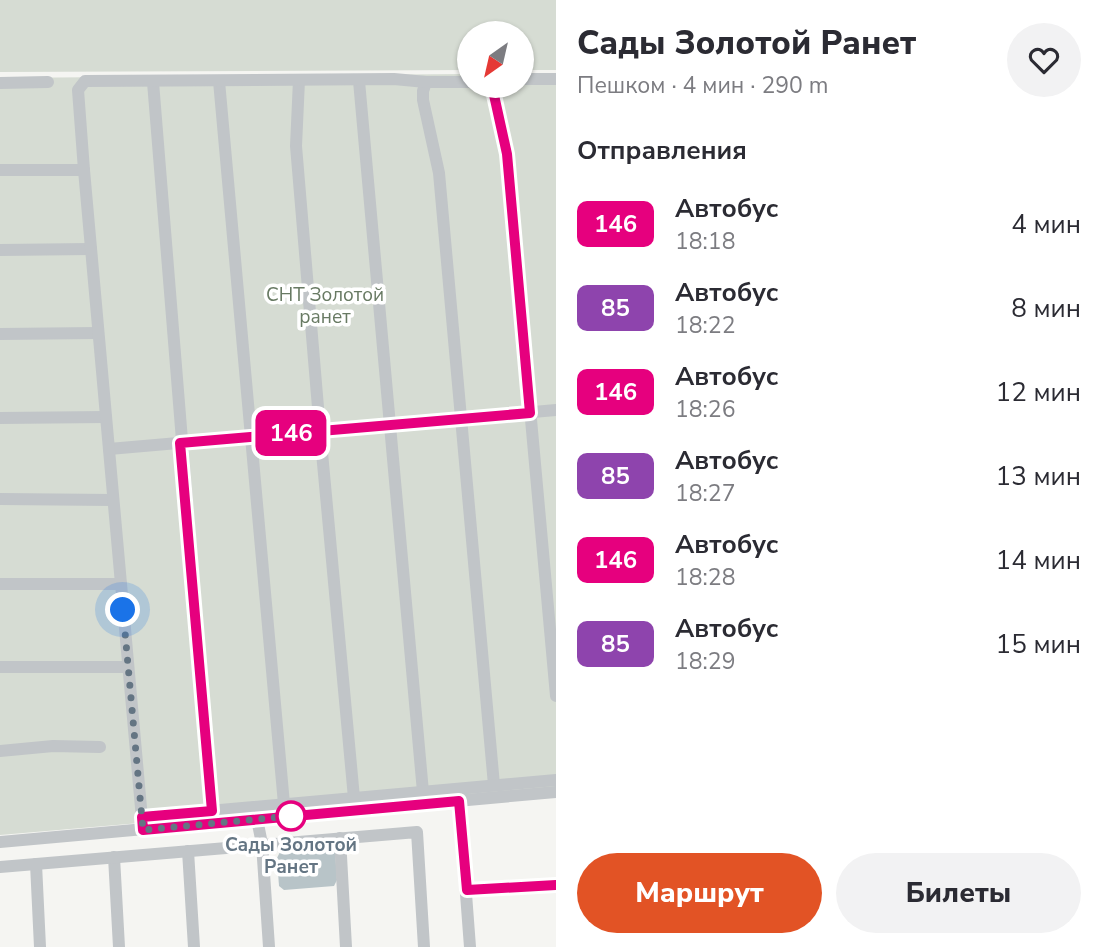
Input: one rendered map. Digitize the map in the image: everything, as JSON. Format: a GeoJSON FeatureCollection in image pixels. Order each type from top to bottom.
{"type":"FeatureCollection","features":[{"type":"Feature","properties":{"kind":"street"},"geometry":{"type":"LineString","coordinates":[[142,823],[84,170],[78,90],[80,85],[85,81],[394,79],[457,82]]}},
{"type":"Feature","properties":{"kind":"street"},"geometry":{"type":"LineString","coordinates":[[534,79],[556,79]]}},
{"type":"Feature","properties":{"kind":"street"},"geometry":{"type":"LineString","coordinates":[[299,80],[296,146],[355,798]]}},
{"type":"Feature","properties":{"kind":"street"},"geometry":{"type":"LineString","coordinates":[[219,81],[284,804]]}},
{"type":"Feature","properties":{"kind":"street"},"geometry":{"type":"LineString","coordinates":[[359,81],[423,792]]}},
{"type":"Feature","properties":{"kind":"street"},"geometry":{"type":"LineString","coordinates":[[0,83],[48,82]]}},
{"type":"Feature","properties":{"kind":"street"},"geometry":{"type":"LineString","coordinates":[[153,82],[180,443],[212,811]]}},
{"type":"Feature","properties":{"kind":"street"},"geometry":{"type":"LineString","coordinates":[[426,82],[424,100],[439,173],[494,785]]}},
{"type":"Feature","properties":{"kind":"street"},"geometry":{"type":"LineString","coordinates":[[495,98],[507,154],[556,696]]}},
{"type":"Feature","properties":{"kind":"street"},"geometry":{"type":"LineString","coordinates":[[0,170],[84,170]]}},
{"type":"Feature","properties":{"kind":"street"},"geometry":{"type":"LineString","coordinates":[[0,250],[91,249]]}},
{"type":"Feature","properties":{"kind":"street"},"geometry":{"type":"LineString","coordinates":[[0,334],[98,333]]}},
{"type":"Feature","properties":{"kind":"street"},"geometry":{"type":"LineString","coordinates":[[109,449],[556,410]]}},
{"type":"Feature","properties":{"kind":"street"},"geometry":{"type":"LineString","coordinates":[[0,418],[106,417]]}},
{"type":"Feature","properties":{"kind":"street"},"geometry":{"type":"LineString","coordinates":[[0,499],[113,500]]}},
{"type":"Feature","properties":{"kind":"street"},"geometry":{"type":"LineString","coordinates":[[0,584],[121,584]]}},
{"type":"Feature","properties":{"kind":"street"},"geometry":{"type":"LineString","coordinates":[[0,667],[128,667]]}},
{"type":"Feature","properties":{"kind":"street"},"geometry":{"type":"LineString","coordinates":[[0,751],[53,746],[100,747]]}},
{"type":"Feature","properties":{"kind":"street"},"geometry":{"type":"LineString","coordinates":[[0,842],[212,811],[556,780]]}},
{"type":"Feature","properties":{"kind":"street"},"geometry":{"type":"LineString","coordinates":[[142,823],[257,819],[556,792]]}},
{"type":"Feature","properties":{"kind":"street"},"geometry":{"type":"LineString","coordinates":[[459,801],[470,947]]}},
{"type":"Feature","properties":{"kind":"street"},"geometry":{"type":"LineString","coordinates":[[257,819],[262,844],[269,947]]}},
{"type":"Feature","properties":{"kind":"street"},"geometry":{"type":"LineString","coordinates":[[0,867],[417,832],[424,947]]}},
{"type":"Feature","properties":{"kind":"street"},"geometry":{"type":"LineString","coordinates":[[340,838],[346,947]]}},
{"type":"Feature","properties":{"kind":"street"},"geometry":{"type":"LineString","coordinates":[[188,851],[194,947]]}},
{"type":"Feature","properties":{"kind":"street"},"geometry":{"type":"LineString","coordinates":[[114,857],[119,947]]}},
{"type":"Feature","properties":{"kind":"street"},"geometry":{"type":"LineString","coordinates":[[36,864],[40,947]]}},
{"type":"Feature","properties":{"kind":"street"},"geometry":{"type":"LineString","coordinates":[[467,890],[556,885]]}},
{"type":"Feature","properties":{"kind":"green space"},"geometry":{"type":"Polygon","coordinates":[[[0,0],[556,0],[556,70],[534,70],[534,21],[457,21],[457,70],[0,72],[0,0]]]}},
{"type":"Feature","properties":{"kind":"green space","name":"СНТ Золотой ранет"},"geometry":{"type":"Polygon","coordinates":[[[457,74],[457,98],[534,98],[534,74],[556,74],[556,787],[0,835],[0,78],[457,74]]]}},
{"type":"Feature","properties":{"kind":"shaded area"},"geometry":{"type":"Polygon","coordinates":[[[329,847],[335,850],[337,880],[334,886],[284,890],[279,886],[277,858],[280,852],[329,847]]]}},
{"type":"Feature","properties":{"kind":"bus line","name":"146"},"geometry":{"type":"LineString","coordinates":[[493,98],[507,154],[530,413],[180,443],[212,811],[142,817],[143,830],[459,801],[467,890],[556,885]]}},
{"type":"Feature","properties":{"kind":"place","name":"Сады Золотой Ранет"},"geometry":{"type":"Point","coordinates":[291,816]}},
{"type":"Feature","properties":{"kind":"route"},"geometry":{"type":"LineString","coordinates":[[123,610],[143,830],[291,816]]}}]}
